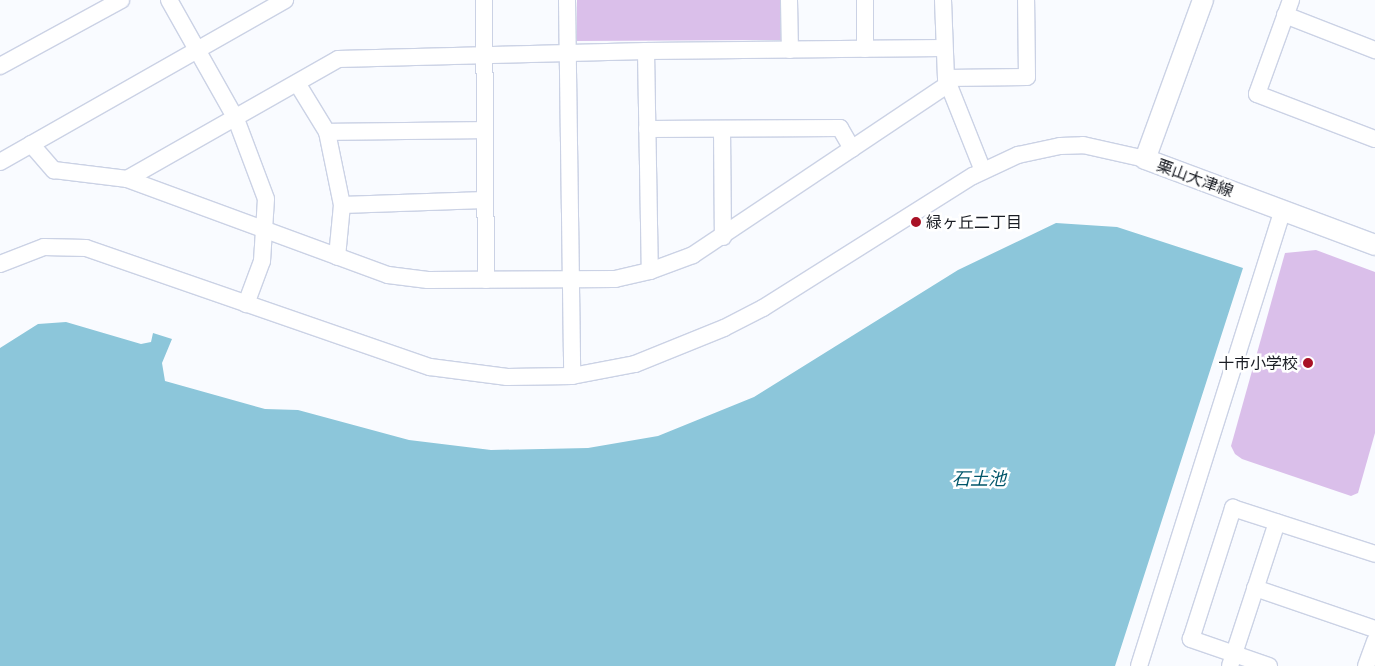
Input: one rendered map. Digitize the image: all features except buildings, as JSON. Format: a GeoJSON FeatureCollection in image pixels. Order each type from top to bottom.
{"type":"FeatureCollection","features":[{"type":"Feature","properties":{"kind":"main road","name":"栗山大津線"},"geometry":{"type":"LineString","coordinates":[[1203,0],[1145,159],[1375,245]]}},
{"type":"Feature","properties":{"kind":"street"},"geometry":{"type":"LineString","coordinates":[[0,66],[121,0]]}},
{"type":"Feature","properties":{"kind":"street"},"geometry":{"type":"LineString","coordinates":[[169,0],[236,119],[266,199],[266,232],[262,261],[246,304]]}},
{"type":"Feature","properties":{"kind":"street"},"geometry":{"type":"LineString","coordinates":[[0,162],[285,0]]}},
{"type":"Feature","properties":{"kind":"street"},"geometry":{"type":"LineString","coordinates":[[484,0],[486,280]]}},
{"type":"Feature","properties":{"kind":"street"},"geometry":{"type":"LineString","coordinates":[[567,0],[569,279],[572,376]]}},
{"type":"Feature","properties":{"kind":"street"},"geometry":{"type":"LineString","coordinates":[[789,0],[790,50]]}},
{"type":"Feature","properties":{"kind":"street"},"geometry":{"type":"LineString","coordinates":[[865,0],[865,49]]}},
{"type":"Feature","properties":{"kind":"street"},"geometry":{"type":"LineString","coordinates":[[943,0],[947,81],[983,171]]}},
{"type":"Feature","properties":{"kind":"street"},"geometry":{"type":"LineString","coordinates":[[31,144],[54,170],[127,179],[266,232],[388,275],[428,280],[615,279],[650,271],[694,255],[723,238],[947,81],[1027,77],[1026,0]]}},
{"type":"Feature","properties":{"kind":"street"},"geometry":{"type":"LineString","coordinates":[[1375,50],[1288,8],[1257,94],[1375,139]]}},
{"type":"Feature","properties":{"kind":"street"},"geometry":{"type":"LineString","coordinates":[[127,179],[236,119],[338,59],[646,51],[944,48]]}},
{"type":"Feature","properties":{"kind":"street"},"geometry":{"type":"LineString","coordinates":[[646,51],[650,271]]}},
{"type":"Feature","properties":{"kind":"street"},"geometry":{"type":"LineString","coordinates":[[297,83],[326,132],[342,205],[338,257]]}},
{"type":"Feature","properties":{"kind":"street"},"geometry":{"type":"LineString","coordinates":[[722,128],[723,238]]}},
{"type":"Feature","properties":{"kind":"street"},"geometry":{"type":"LineString","coordinates":[[647,129],[840,128],[852,149]]}},
{"type":"Feature","properties":{"kind":"street"},"geometry":{"type":"LineString","coordinates":[[326,132],[484,130]]}},
{"type":"Feature","properties":{"kind":"street"},"geometry":{"type":"LineString","coordinates":[[1,260],[44,246],[86,248],[430,368],[506,377],[572,376],[635,364],[724,328],[764,308],[983,171],[1018,155],[1060,146],[1103,148],[1145,159]]}},
{"type":"Feature","properties":{"kind":"street"},"geometry":{"type":"LineString","coordinates":[[342,205],[485,200]]}},
{"type":"Feature","properties":{"kind":"street"},"geometry":{"type":"LineString","coordinates":[[1139,666],[1283,210]]}},
{"type":"Feature","properties":{"kind":"street"},"geometry":{"type":"LineString","coordinates":[[1269,666],[1232,660],[1190,639],[1233,508],[1375,554]]}},
{"type":"Feature","properties":{"kind":"street"},"geometry":{"type":"LineString","coordinates":[[1232,660],[1277,522]]}},
{"type":"Feature","properties":{"kind":"street"},"geometry":{"type":"LineString","coordinates":[[1255,588],[1375,628]]}},
{"type":"Feature","properties":{"kind":"street"},"geometry":{"type":"LineString","coordinates":[[1366,666],[1375,641]]}},
{"type":"Feature","properties":{"kind":"shaded area"},"geometry":{"type":"Polygon","coordinates":[[[577,0],[781,0],[782,40],[577,41],[577,0]]]}},
{"type":"Feature","properties":{"kind":"shaded area","name":"十市小学校"},"geometry":{"type":"Polygon","coordinates":[[[1316,250],[1375,272],[1375,433],[1358,493],[1351,496],[1242,459],[1235,454],[1231,446],[1285,253],[1316,250]]]}},
{"type":"Feature","properties":{"kind":"water","name":"石土池"},"geometry":{"type":"Polygon","coordinates":[[[1056,223],[1117,227],[1243,268],[1115,666],[0,666],[0,348],[38,324],[66,322],[141,344],[151,342],[153,333],[172,339],[162,363],[165,381],[265,409],[298,410],[409,440],[491,450],[588,448],[658,436],[754,397],[958,270],[1056,223]]]}},
{"type":"Feature","properties":{"kind":"place","name":"緑ヶ丘二丁目"},"geometry":{"type":"Point","coordinates":[916,222]}},
{"type":"Feature","properties":{"kind":"place","name":"十市小学校"},"geometry":{"type":"Point","coordinates":[1308,363]}}]}
